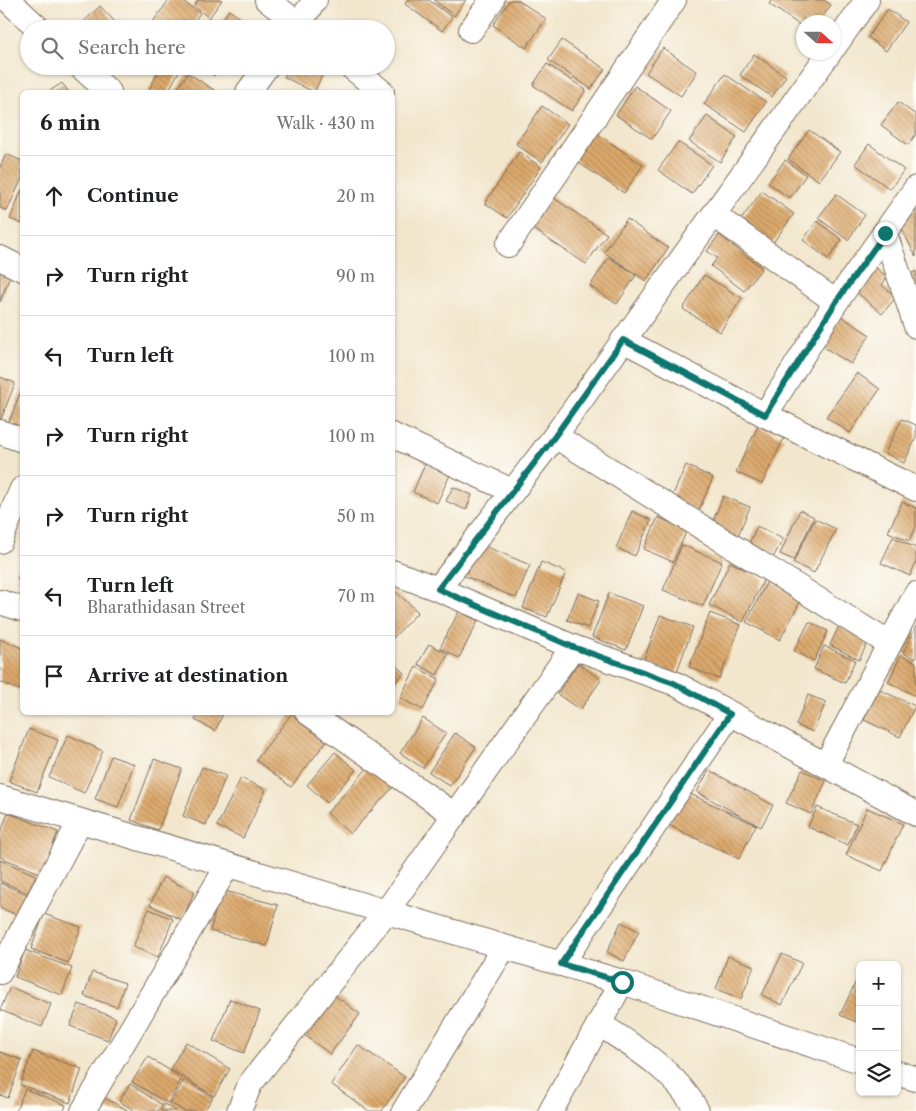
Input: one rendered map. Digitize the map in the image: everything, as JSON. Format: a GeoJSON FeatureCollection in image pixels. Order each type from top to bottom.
{"type":"FeatureCollection","features":[{"type":"Feature","properties":{"kind":"street"},"geometry":{"type":"LineString","coordinates":[[8,0],[29,20]]}},
{"type":"Feature","properties":{"kind":"street"},"geometry":{"type":"LineString","coordinates":[[267,0],[291,20]]}},
{"type":"Feature","properties":{"kind":"street"},"geometry":{"type":"LineString","coordinates":[[304,20],[315,0]]}},
{"type":"Feature","properties":{"kind":"street"},"geometry":{"type":"LineString","coordinates":[[471,30],[492,0]]}},
{"type":"Feature","properties":{"kind":"street"},"geometry":{"type":"LineString","coordinates":[[508,245],[674,0]]}},
{"type":"Feature","properties":{"kind":"street"},"geometry":{"type":"LineString","coordinates":[[841,37],[867,0]]}},
{"type":"Feature","properties":{"kind":"street"},"geometry":{"type":"LineString","coordinates":[[438,589],[555,436],[824,60]]}},
{"type":"Feature","properties":{"kind":"street"},"geometry":{"type":"LineString","coordinates":[[90,75],[107,90]]}},
{"type":"Feature","properties":{"kind":"street"},"geometry":{"type":"LineString","coordinates":[[249,90],[260,75]]}},
{"type":"Feature","properties":{"kind":"street"},"geometry":{"type":"LineString","coordinates":[[361,75],[380,90]]}},
{"type":"Feature","properties":{"kind":"street"},"geometry":{"type":"LineString","coordinates":[[765,415],[836,302],[916,188]]}},
{"type":"Feature","properties":{"kind":"street"},"geometry":{"type":"LineString","coordinates":[[714,215],[836,302]]}},
{"type":"Feature","properties":{"kind":"street"},"geometry":{"type":"LineString","coordinates":[[885,233],[916,326]]}},
{"type":"Feature","properties":{"kind":"street"},"geometry":{"type":"LineString","coordinates":[[0,258],[20,268]]}},
{"type":"Feature","properties":{"kind":"street"},"geometry":{"type":"LineString","coordinates":[[623,340],[765,415],[916,489]]}},
{"type":"Feature","properties":{"kind":"street"},"geometry":{"type":"LineString","coordinates":[[0,432],[20,439]]}},
{"type":"Feature","properties":{"kind":"street"},"geometry":{"type":"LineString","coordinates":[[395,436],[512,491]]}},
{"type":"Feature","properties":{"kind":"street"},"geometry":{"type":"LineString","coordinates":[[555,436],[888,643]]}},
{"type":"Feature","properties":{"kind":"street"},"geometry":{"type":"LineString","coordinates":[[0,541],[20,494]]}},
{"type":"Feature","properties":{"kind":"street"},"geometry":{"type":"LineString","coordinates":[[395,573],[438,589],[573,647],[674,683],[916,814]]}},
{"type":"Feature","properties":{"kind":"street"},"geometry":{"type":"LineString","coordinates":[[826,764],[888,643],[916,594]]}},
{"type":"Feature","properties":{"kind":"street"},"geometry":{"type":"LineString","coordinates":[[0,602],[20,608]]}},
{"type":"Feature","properties":{"kind":"street"},"geometry":{"type":"LineString","coordinates":[[239,1111],[250,1084],[386,912],[453,814],[573,647]]}},
{"type":"Feature","properties":{"kind":"street"},"geometry":{"type":"LineString","coordinates":[[561,964],[730,714]]}},
{"type":"Feature","properties":{"kind":"street"},"geometry":{"type":"LineString","coordinates":[[311,715],[453,814]]}},
{"type":"Feature","properties":{"kind":"street"},"geometry":{"type":"LineString","coordinates":[[0,797],[622,982],[856,1060]]}},
{"type":"Feature","properties":{"kind":"street"},"geometry":{"type":"LineString","coordinates":[[0,972],[80,821]]}},
{"type":"Feature","properties":{"kind":"street"},"geometry":{"type":"LineString","coordinates":[[83,1111],[228,865]]}},
{"type":"Feature","properties":{"kind":"street"},"geometry":{"type":"LineString","coordinates":[[404,1111],[504,947]]}},
{"type":"Feature","properties":{"kind":"street"},"geometry":{"type":"LineString","coordinates":[[551,1111],[622,982]]}},
{"type":"Feature","properties":{"kind":"street"},"geometry":{"type":"LineString","coordinates":[[599,1024],[635,1048],[672,1078],[697,1111]]}},
{"type":"Feature","properties":{"kind":"street"},"geometry":{"type":"LineString","coordinates":[[901,1074],[916,1079]]}},
{"type":"Feature","properties":{"kind":"building"},"geometry":{"type":"Polygon","coordinates":[[[169,0],[181,0],[200,13],[195,20],[154,20],[169,0]]]}},
{"type":"Feature","properties":{"kind":"building"},"geometry":{"type":"Polygon","coordinates":[[[198,0],[222,0],[209,18],[194,6],[198,0]]]}},
{"type":"Feature","properties":{"kind":"building"},"geometry":{"type":"Polygon","coordinates":[[[407,0],[429,0],[452,17],[442,31],[405,4],[407,0]]]}},
{"type":"Feature","properties":{"kind":"building"},"geometry":{"type":"Polygon","coordinates":[[[434,0],[466,0],[454,16],[434,0]]]}},
{"type":"Feature","properties":{"kind":"building"},"geometry":{"type":"Polygon","coordinates":[[[510,0],[518,0],[546,19],[526,48],[493,25],[510,0]]]}},
{"type":"Feature","properties":{"kind":"building"},"geometry":{"type":"Polygon","coordinates":[[[772,0],[824,0],[831,5],[824,15],[796,15],[796,23],[769,4],[772,0]]]}},
{"type":"Feature","properties":{"kind":"building"},"geometry":{"type":"Polygon","coordinates":[[[100,6],[113,20],[85,20],[100,6]]]}},
{"type":"Feature","properties":{"kind":"building"},"geometry":{"type":"Polygon","coordinates":[[[888,9],[906,22],[886,51],[868,37],[888,9]]]}},
{"type":"Feature","properties":{"kind":"building"},"geometry":{"type":"Polygon","coordinates":[[[229,10],[244,20],[222,20],[229,10]]]}},
{"type":"Feature","properties":{"kind":"building"},"geometry":{"type":"Polygon","coordinates":[[[562,40],[605,69],[591,89],[548,60],[562,40]]]}},
{"type":"Feature","properties":{"kind":"building"},"geometry":{"type":"Polygon","coordinates":[[[663,48],[697,72],[681,96],[646,73],[663,48]]]}},
{"type":"Feature","properties":{"kind":"building"},"geometry":{"type":"Polygon","coordinates":[[[754,54],[786,76],[772,97],[740,75],[754,54]]]}},
{"type":"Feature","properties":{"kind":"building"},"geometry":{"type":"Polygon","coordinates":[[[547,64],[586,90],[572,111],[533,85],[547,64]]]}},
{"type":"Feature","properties":{"kind":"building"},"geometry":{"type":"Polygon","coordinates":[[[725,74],[766,102],[746,132],[704,104],[725,74]]]}},
{"type":"Feature","properties":{"kind":"building"},"geometry":{"type":"Polygon","coordinates":[[[156,75],[177,75],[169,90],[149,90],[156,75]]]}},
{"type":"Feature","properties":{"kind":"building"},"geometry":{"type":"Polygon","coordinates":[[[187,75],[191,75],[214,90],[177,90],[187,75]]]}},
{"type":"Feature","properties":{"kind":"building"},"geometry":{"type":"Polygon","coordinates":[[[285,75],[322,75],[315,90],[310,90],[284,77],[285,75]]]}},
{"type":"Feature","properties":{"kind":"building"},"geometry":{"type":"Polygon","coordinates":[[[62,83],[67,90],[51,90],[62,83]]]}},
{"type":"Feature","properties":{"kind":"building"},"geometry":{"type":"Polygon","coordinates":[[[635,86],[671,111],[652,139],[616,115],[635,86]]]}},
{"type":"Feature","properties":{"kind":"building"},"geometry":{"type":"Polygon","coordinates":[[[898,102],[916,115],[916,134],[908,145],[881,125],[898,102]]]}},
{"type":"Feature","properties":{"kind":"building"},"geometry":{"type":"Polygon","coordinates":[[[542,106],[568,124],[542,162],[516,144],[542,106]]]}},
{"type":"Feature","properties":{"kind":"building"},"geometry":{"type":"Polygon","coordinates":[[[707,116],[737,137],[720,162],[689,141],[707,116]]]}},
{"type":"Feature","properties":{"kind":"building"},"geometry":{"type":"Polygon","coordinates":[[[589,128],[643,165],[624,193],[570,157],[589,128]]]}},
{"type":"Feature","properties":{"kind":"building"},"geometry":{"type":"Polygon","coordinates":[[[809,130],[840,152],[819,181],[788,159],[809,130]]]}},
{"type":"Feature","properties":{"kind":"building"},"geometry":{"type":"Polygon","coordinates":[[[678,142],[712,165],[692,194],[658,170],[678,142]]]}},
{"type":"Feature","properties":{"kind":"building"},"geometry":{"type":"Polygon","coordinates":[[[869,144],[904,170],[890,189],[855,164],[869,144]]]}},
{"type":"Feature","properties":{"kind":"building"},"geometry":{"type":"Polygon","coordinates":[[[519,152],[541,167],[507,218],[485,203],[519,152]]]}},
{"type":"Feature","properties":{"kind":"building"},"geometry":{"type":"Polygon","coordinates":[[[6,154],[20,160],[20,182],[7,211],[0,208],[0,167],[6,154]]]}},
{"type":"Feature","properties":{"kind":"building"},"geometry":{"type":"Polygon","coordinates":[[[785,160],[806,175],[790,198],[768,183],[785,160]]]}},
{"type":"Feature","properties":{"kind":"building"},"geometry":{"type":"Polygon","coordinates":[[[762,191],[794,214],[772,244],[740,221],[762,191]]]}},
{"type":"Feature","properties":{"kind":"building"},"geometry":{"type":"Polygon","coordinates":[[[20,194],[20,223],[10,219],[20,194]]]}},
{"type":"Feature","properties":{"kind":"building"},"geometry":{"type":"Polygon","coordinates":[[[548,194],[607,234],[586,264],[527,225],[548,194]]]}},
{"type":"Feature","properties":{"kind":"building"},"geometry":{"type":"Polygon","coordinates":[[[836,194],[865,215],[848,240],[818,218],[836,194]]]}},
{"type":"Feature","properties":{"kind":"building"},"geometry":{"type":"Polygon","coordinates":[[[916,209],[916,257],[897,219],[916,209]]]}},
{"type":"Feature","properties":{"kind":"building"},"geometry":{"type":"Polygon","coordinates":[[[627,219],[668,248],[646,281],[604,252],[627,219]]]}},
{"type":"Feature","properties":{"kind":"building"},"geometry":{"type":"Polygon","coordinates":[[[817,221],[842,240],[828,259],[803,240],[817,221]]]}},
{"type":"Feature","properties":{"kind":"building"},"geometry":{"type":"Polygon","coordinates":[[[719,235],[762,268],[744,291],[711,266],[717,258],[707,251],[719,235]]]}},
{"type":"Feature","properties":{"kind":"building"},"geometry":{"type":"Polygon","coordinates":[[[609,257],[636,275],[617,304],[590,286],[609,257]]]}},
{"type":"Feature","properties":{"kind":"building"},"geometry":{"type":"Polygon","coordinates":[[[875,267],[887,277],[882,285],[896,297],[882,314],[854,290],[875,267]]]}},
{"type":"Feature","properties":{"kind":"building"},"geometry":{"type":"Polygon","coordinates":[[[916,271],[916,289],[909,275],[916,271]]]}},
{"type":"Feature","properties":{"kind":"building"},"geometry":{"type":"Polygon","coordinates":[[[0,272],[10,276],[0,302],[0,272]]]}},
{"type":"Feature","properties":{"kind":"building"},"geometry":{"type":"Polygon","coordinates":[[[704,275],[742,298],[720,332],[683,309],[704,275]]]}},
{"type":"Feature","properties":{"kind":"building"},"geometry":{"type":"Polygon","coordinates":[[[841,316],[870,335],[851,364],[822,346],[841,316]]]}},
{"type":"Feature","properties":{"kind":"building"},"geometry":{"type":"Polygon","coordinates":[[[857,373],[880,389],[850,433],[826,417],[857,373]]]}},
{"type":"Feature","properties":{"kind":"building"},"geometry":{"type":"Polygon","coordinates":[[[0,377],[15,383],[0,422],[0,377]]]}},
{"type":"Feature","properties":{"kind":"building"},"geometry":{"type":"Polygon","coordinates":[[[20,393],[20,427],[9,422],[20,393]]]}},
{"type":"Feature","properties":{"kind":"building"},"geometry":{"type":"Polygon","coordinates":[[[902,419],[916,425],[916,438],[904,463],[885,453],[902,419]]]}},
{"type":"Feature","properties":{"kind":"building"},"geometry":{"type":"Polygon","coordinates":[[[758,426],[784,438],[762,484],[736,472],[758,426]]]}},
{"type":"Feature","properties":{"kind":"building"},"geometry":{"type":"Polygon","coordinates":[[[425,464],[450,475],[437,503],[413,492],[425,464]]]}},
{"type":"Feature","properties":{"kind":"building"},"geometry":{"type":"Polygon","coordinates":[[[686,465],[713,478],[698,512],[671,499],[686,465]]]}},
{"type":"Feature","properties":{"kind":"building"},"geometry":{"type":"Polygon","coordinates":[[[453,487],[472,495],[466,510],[446,501],[453,487]]]}},
{"type":"Feature","properties":{"kind":"building"},"geometry":{"type":"Polygon","coordinates":[[[723,496],[750,507],[736,540],[710,529],[723,496]]]}},
{"type":"Feature","properties":{"kind":"building"},"geometry":{"type":"Polygon","coordinates":[[[902,502],[916,508],[916,527],[909,541],[888,532],[902,502]]]}},
{"type":"Feature","properties":{"kind":"building"},"geometry":{"type":"Polygon","coordinates":[[[800,510],[814,517],[794,560],[780,554],[800,510]]]}},
{"type":"Feature","properties":{"kind":"building"},"geometry":{"type":"Polygon","coordinates":[[[632,511],[651,520],[635,556],[616,548],[632,511]]]}},
{"type":"Feature","properties":{"kind":"building"},"geometry":{"type":"Polygon","coordinates":[[[658,517],[687,530],[673,562],[644,549],[658,517]]]}},
{"type":"Feature","properties":{"kind":"building"},"geometry":{"type":"Polygon","coordinates":[[[815,519],[836,529],[814,573],[793,563],[815,519]]]}},
{"type":"Feature","properties":{"kind":"building"},"geometry":{"type":"Polygon","coordinates":[[[757,526],[783,539],[773,558],[748,546],[757,526]]]}},
{"type":"Feature","properties":{"kind":"building"},"geometry":{"type":"Polygon","coordinates":[[[893,537],[916,548],[916,562],[910,576],[881,563],[893,537]]]}},
{"type":"Feature","properties":{"kind":"building"},"geometry":{"type":"Polygon","coordinates":[[[475,542],[530,565],[516,598],[462,575],[475,542]]]}},
{"type":"Feature","properties":{"kind":"building"},"geometry":{"type":"Polygon","coordinates":[[[682,545],[722,562],[703,606],[663,590],[682,545]]]}},
{"type":"Feature","properties":{"kind":"building"},"geometry":{"type":"Polygon","coordinates":[[[541,562],[566,572],[547,617],[523,608],[541,562]]]}},
{"type":"Feature","properties":{"kind":"building"},"geometry":{"type":"Polygon","coordinates":[[[730,562],[764,579],[743,622],[709,605],[730,562]]]}},
{"type":"Feature","properties":{"kind":"building"},"geometry":{"type":"Polygon","coordinates":[[[768,580],[802,598],[780,640],[746,622],[768,580]]]}},
{"type":"Feature","properties":{"kind":"building"},"geometry":{"type":"Polygon","coordinates":[[[395,591],[418,612],[395,636],[395,591]]]}},
{"type":"Feature","properties":{"kind":"building"},"geometry":{"type":"Polygon","coordinates":[[[578,593],[599,601],[588,628],[567,620],[578,593]]]}},
{"type":"Feature","properties":{"kind":"building"},"geometry":{"type":"Polygon","coordinates":[[[609,593],[643,606],[626,650],[592,637],[609,593]]]}},
{"type":"Feature","properties":{"kind":"building"},"geometry":{"type":"Polygon","coordinates":[[[459,611],[478,621],[459,658],[440,648],[459,611]]]}},
{"type":"Feature","properties":{"kind":"building"},"geometry":{"type":"Polygon","coordinates":[[[710,613],[741,625],[719,679],[689,667],[710,613]]]}},
{"type":"Feature","properties":{"kind":"building"},"geometry":{"type":"Polygon","coordinates":[[[660,615],[693,627],[676,674],[643,663],[660,615]]]}},
{"type":"Feature","properties":{"kind":"building"},"geometry":{"type":"Polygon","coordinates":[[[809,622],[828,631],[814,661],[794,651],[809,622]]]}},
{"type":"Feature","properties":{"kind":"building"},"geometry":{"type":"Polygon","coordinates":[[[839,626],[869,640],[859,660],[830,645],[839,626]]]}},
{"type":"Feature","properties":{"kind":"building"},"geometry":{"type":"Polygon","coordinates":[[[916,626],[916,659],[903,653],[916,626]]]}},
{"type":"Feature","properties":{"kind":"building"},"geometry":{"type":"Polygon","coordinates":[[[0,639],[20,647],[20,690],[0,682],[0,639]]]}},
{"type":"Feature","properties":{"kind":"building"},"geometry":{"type":"Polygon","coordinates":[[[429,644],[448,654],[437,675],[418,664],[429,644]]]}},
{"type":"Feature","properties":{"kind":"building"},"geometry":{"type":"Polygon","coordinates":[[[824,646],[855,660],[845,683],[814,669],[824,646]]]}},
{"type":"Feature","properties":{"kind":"building"},"geometry":{"type":"Polygon","coordinates":[[[901,655],[916,662],[916,696],[888,682],[901,655]]]}},
{"type":"Feature","properties":{"kind":"building"},"geometry":{"type":"Polygon","coordinates":[[[578,663],[601,680],[580,710],[557,694],[578,663]]]}},
{"type":"Feature","properties":{"kind":"building"},"geometry":{"type":"Polygon","coordinates":[[[395,665],[404,673],[395,683],[395,665]]]}},
{"type":"Feature","properties":{"kind":"building"},"geometry":{"type":"Polygon","coordinates":[[[416,667],[439,679],[423,710],[400,698],[416,667]]]}},
{"type":"Feature","properties":{"kind":"building"},"geometry":{"type":"Polygon","coordinates":[[[878,689],[915,706],[900,737],[864,720],[878,689]]]}},
{"type":"Feature","properties":{"kind":"building"},"geometry":{"type":"Polygon","coordinates":[[[808,695],[826,702],[813,732],[796,725],[808,695]]]}},
{"type":"Feature","properties":{"kind":"building"},"geometry":{"type":"Polygon","coordinates":[[[198,715],[223,715],[215,731],[195,720],[198,715]]]}},
{"type":"Feature","properties":{"kind":"building"},"geometry":{"type":"Polygon","coordinates":[[[291,715],[301,715],[329,738],[291,787],[256,760],[291,715]]]}},
{"type":"Feature","properties":{"kind":"building"},"geometry":{"type":"Polygon","coordinates":[[[423,718],[446,733],[423,768],[400,753],[423,718]]]}},
{"type":"Feature","properties":{"kind":"building"},"geometry":{"type":"Polygon","coordinates":[[[29,729],[58,740],[37,792],[9,781],[29,729]]]}},
{"type":"Feature","properties":{"kind":"building"},"geometry":{"type":"Polygon","coordinates":[[[455,733],[476,747],[450,786],[429,772],[455,733]]]}},
{"type":"Feature","properties":{"kind":"building"},"geometry":{"type":"Polygon","coordinates":[[[68,735],[103,751],[84,793],[49,777],[68,735]]]}},
{"type":"Feature","properties":{"kind":"building"},"geometry":{"type":"Polygon","coordinates":[[[335,752],[356,770],[327,803],[307,785],[335,752]]]}},
{"type":"Feature","properties":{"kind":"building"},"geometry":{"type":"Polygon","coordinates":[[[111,756],[134,764],[118,807],[95,799],[111,756]]]}},
{"type":"Feature","properties":{"kind":"building"},"geometry":{"type":"Polygon","coordinates":[[[154,759],[182,769],[158,830],[131,820],[154,759]]]}},
{"type":"Feature","properties":{"kind":"building"},"geometry":{"type":"Polygon","coordinates":[[[372,763],[395,785],[350,834],[327,813],[372,763]]]}},
{"type":"Feature","properties":{"kind":"building"},"geometry":{"type":"Polygon","coordinates":[[[202,767],[226,776],[206,825],[183,816],[202,767]]]}},
{"type":"Feature","properties":{"kind":"building"},"geometry":{"type":"Polygon","coordinates":[[[709,770],[773,805],[761,827],[697,792],[709,770]]]}},
{"type":"Feature","properties":{"kind":"building"},"geometry":{"type":"Polygon","coordinates":[[[802,770],[826,781],[811,814],[786,803],[802,770]]]}},
{"type":"Feature","properties":{"kind":"building"},"geometry":{"type":"Polygon","coordinates":[[[241,778],[266,790],[243,838],[217,826],[241,778]]]}},
{"type":"Feature","properties":{"kind":"building"},"geometry":{"type":"Polygon","coordinates":[[[684,791],[756,825],[739,859],[668,825],[684,791]]]}},
{"type":"Feature","properties":{"kind":"building"},"geometry":{"type":"Polygon","coordinates":[[[817,807],[857,824],[848,845],[808,827],[817,807]]]}},
{"type":"Feature","properties":{"kind":"building"},"geometry":{"type":"Polygon","coordinates":[[[867,808],[903,824],[882,871],[846,855],[867,808]]]}},
{"type":"Feature","properties":{"kind":"building"},"geometry":{"type":"Polygon","coordinates":[[[8,813],[58,832],[42,874],[0,857],[0,834],[8,813]]]}},
{"type":"Feature","properties":{"kind":"building"},"geometry":{"type":"Polygon","coordinates":[[[0,860],[36,875],[28,893],[0,881],[0,860]]]}},
{"type":"Feature","properties":{"kind":"building"},"geometry":{"type":"Polygon","coordinates":[[[163,877],[194,892],[182,920],[150,905],[163,877]]]}},
{"type":"Feature","properties":{"kind":"building"},"geometry":{"type":"Polygon","coordinates":[[[0,883],[30,896],[22,917],[0,908],[0,883]]]}},
{"type":"Feature","properties":{"kind":"building"},"geometry":{"type":"Polygon","coordinates":[[[221,890],[278,905],[267,946],[210,931],[221,890]]]}},
{"type":"Feature","properties":{"kind":"building"},"geometry":{"type":"Polygon","coordinates":[[[149,909],[173,919],[158,957],[133,947],[149,909]]]}},
{"type":"Feature","properties":{"kind":"building"},"geometry":{"type":"Polygon","coordinates":[[[44,914],[81,927],[68,963],[31,949],[44,914]]]}},
{"type":"Feature","properties":{"kind":"building"},"geometry":{"type":"Polygon","coordinates":[[[621,922],[639,931],[624,961],[607,952],[621,922]]]}},
{"type":"Feature","properties":{"kind":"building"},"geometry":{"type":"Polygon","coordinates":[[[25,950],[72,968],[62,995],[15,977],[25,950]]]}},
{"type":"Feature","properties":{"kind":"building"},"geometry":{"type":"Polygon","coordinates":[[[782,954],[802,963],[782,1005],[762,995],[782,954]]]}},
{"type":"Feature","properties":{"kind":"building"},"geometry":{"type":"Polygon","coordinates":[[[728,956],[754,966],[741,999],[716,989],[728,956]]]}},
{"type":"Feature","properties":{"kind":"building"},"geometry":{"type":"Polygon","coordinates":[[[92,972],[125,983],[117,1007],[84,996],[92,972]]]}},
{"type":"Feature","properties":{"kind":"building"},"geometry":{"type":"Polygon","coordinates":[[[856,981],[856,1022],[840,1015],[856,981]]]}},
{"type":"Feature","properties":{"kind":"building"},"geometry":{"type":"Polygon","coordinates":[[[10,987],[51,1004],[42,1027],[0,1010],[10,987]]]}},
{"type":"Feature","properties":{"kind":"building"},"geometry":{"type":"Polygon","coordinates":[[[326,989],[360,1014],[330,1054],[296,1029],[326,989]]]}},
{"type":"Feature","properties":{"kind":"building"},"geometry":{"type":"Polygon","coordinates":[[[230,999],[260,1011],[244,1053],[213,1041],[230,999]]]}},
{"type":"Feature","properties":{"kind":"building"},"geometry":{"type":"Polygon","coordinates":[[[79,1004],[116,1018],[108,1040],[70,1026],[79,1004]]]}},
{"type":"Feature","properties":{"kind":"building"},"geometry":{"type":"Polygon","coordinates":[[[186,1042],[230,1069],[214,1096],[170,1069],[186,1042]]]}},
{"type":"Feature","properties":{"kind":"building"},"geometry":{"type":"Polygon","coordinates":[[[358,1045],[405,1077],[382,1111],[369,1111],[331,1084],[358,1045]]]}},
{"type":"Feature","properties":{"kind":"building"},"geometry":{"type":"Polygon","coordinates":[[[33,1051],[82,1069],[70,1103],[20,1085],[33,1051]]]}},
{"type":"Feature","properties":{"kind":"building"},"geometry":{"type":"Polygon","coordinates":[[[0,1052],[22,1060],[8,1098],[0,1095],[0,1052]]]}},
{"type":"Feature","properties":{"kind":"building"},"geometry":{"type":"Polygon","coordinates":[[[148,1057],[182,1078],[168,1103],[132,1082],[148,1057]]]}},
{"type":"Feature","properties":{"kind":"building"},"geometry":{"type":"Polygon","coordinates":[[[184,1080],[213,1097],[204,1111],[184,1111],[170,1103],[184,1080]]]}},
{"type":"Feature","properties":{"kind":"building"},"geometry":{"type":"Polygon","coordinates":[[[130,1084],[162,1105],[158,1111],[135,1111],[119,1101],[130,1084]]]}},
{"type":"Feature","properties":{"kind":"building"},"geometry":{"type":"Polygon","coordinates":[[[25,1089],[66,1105],[64,1111],[16,1111],[25,1089]]]}},
{"type":"Feature","properties":{"kind":"building"},"geometry":{"type":"Polygon","coordinates":[[[105,1098],[129,1111],[97,1111],[105,1098]]]}},
{"type":"Feature","properties":{"kind":"building"},"geometry":{"type":"Polygon","coordinates":[[[164,1104],[176,1111],[161,1111],[164,1104]]]}},
{"type":"Feature","properties":{"kind":"route"},"geometry":{"type":"LineString","coordinates":[[622,982],[561,964],[730,714],[674,683],[573,647],[438,589],[555,436],[623,340],[765,415],[836,302],[885,233]]}}]}
